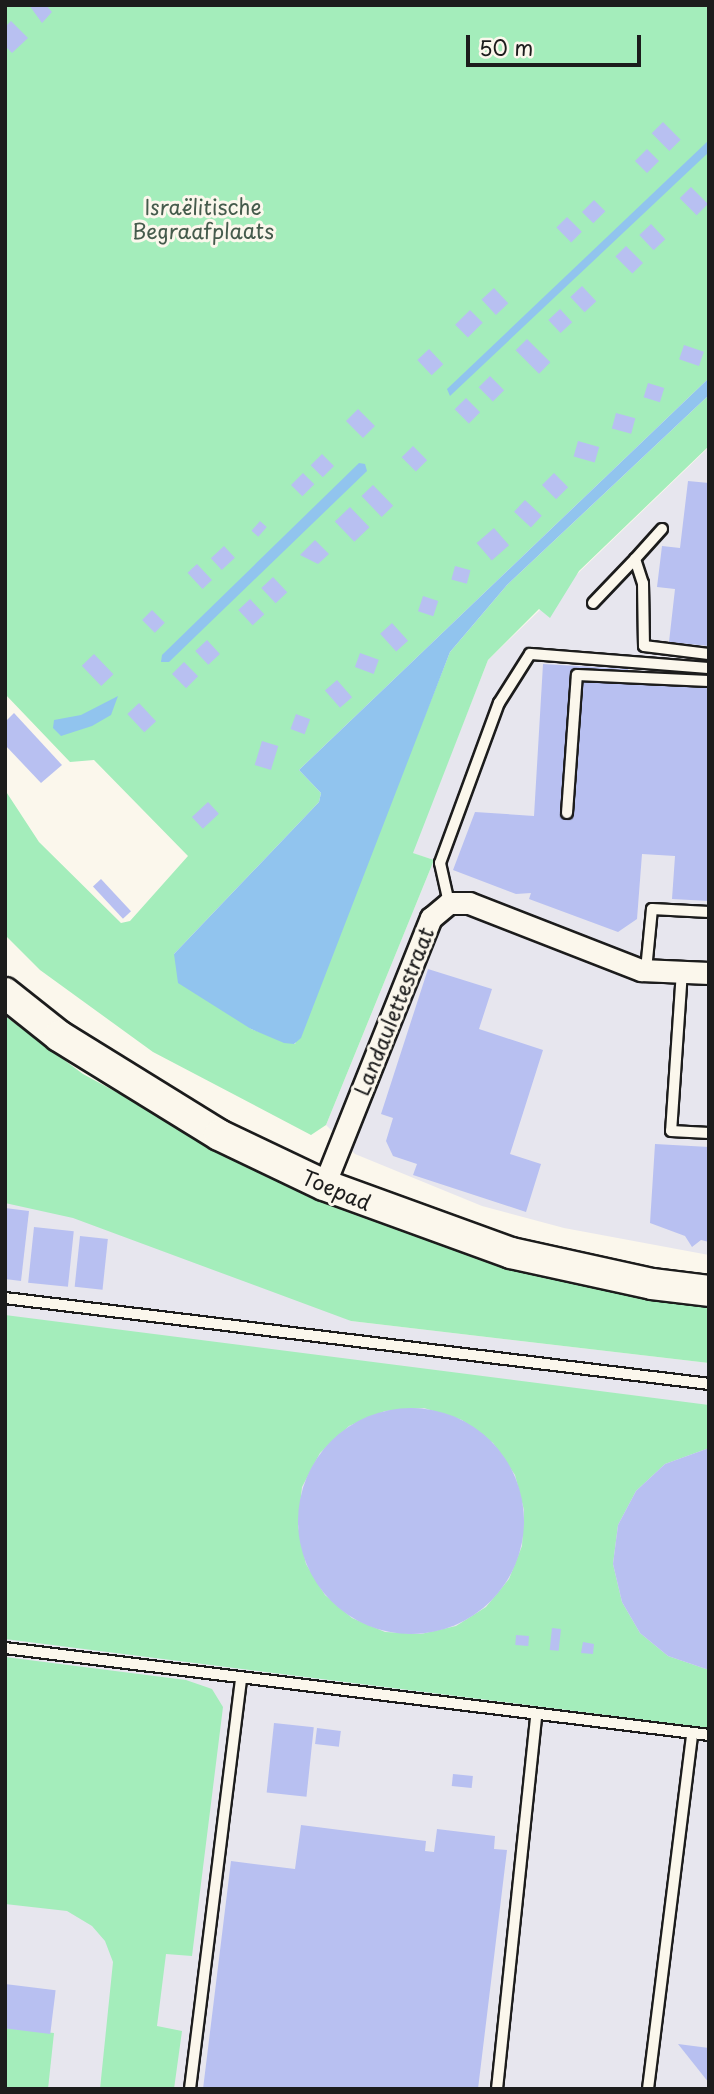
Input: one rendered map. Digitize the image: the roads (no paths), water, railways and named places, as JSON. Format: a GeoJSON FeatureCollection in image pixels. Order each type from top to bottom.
{"type":"FeatureCollection","features":[{"type":"Feature","properties":{"kind":"street","name":"Landaulettestraat"},"geometry":{"type":"LineString","coordinates":[[324,1185],[431,918],[449,903],[469,903],[646,970],[709,973]]}},
{"type":"Feature","properties":{"kind":"street","name":"Toepad"},"geometry":{"type":"LineString","coordinates":[[5,993],[59,1036],[219,1135],[324,1185],[511,1253],[652,1284],[709,1292]]}},
{"type":"Feature","properties":{"kind":"lane"},"geometry":{"type":"LineString","coordinates":[[593,603],[662,529]]}},
{"type":"Feature","properties":{"kind":"lane"},"geometry":{"type":"LineString","coordinates":[[635,559],[643,583],[644,646],[709,654]]}},
{"type":"Feature","properties":{"kind":"lane"},"geometry":{"type":"LineString","coordinates":[[449,903],[440,863],[499,703],[530,654],[709,668]]}},
{"type":"Feature","properties":{"kind":"lane"},"geometry":{"type":"LineString","coordinates":[[568,813],[577,675],[709,681]]}},
{"type":"Feature","properties":{"kind":"lane"},"geometry":{"type":"LineString","coordinates":[[646,970],[652,909],[709,912]]}},
{"type":"Feature","properties":{"kind":"lane"},"geometry":{"type":"LineString","coordinates":[[682,971],[671,1131],[709,1133]]}},
{"type":"Feature","properties":{"kind":"lane"},"geometry":{"type":"LineString","coordinates":[[5,1298],[709,1384]]}},
{"type":"Feature","properties":{"kind":"lane"},"geometry":{"type":"LineString","coordinates":[[5,1648],[709,1735]]}},
{"type":"Feature","properties":{"kind":"lane"},"geometry":{"type":"LineString","coordinates":[[190,2089],[241,1678]]}},
{"type":"Feature","properties":{"kind":"lane"},"geometry":{"type":"LineString","coordinates":[[497,2089],[536,1715]]}},
{"type":"Feature","properties":{"kind":"lane"},"geometry":{"type":"LineString","coordinates":[[648,2089],[692,1734]]}},
{"type":"Feature","properties":{"kind":"water"},"geometry":{"type":"Polygon","coordinates":[[[709,140],[709,152],[450,396],[447,389],[709,140]]]}},
{"type":"Feature","properties":{"kind":"water"},"geometry":{"type":"Polygon","coordinates":[[[709,378],[709,395],[507,585],[450,652],[301,1038],[294,1044],[284,1043],[251,1029],[178,983],[174,954],[319,802],[321,793],[299,770],[709,378]]]}},
{"type":"Feature","properties":{"kind":"water"},"geometry":{"type":"Polygon","coordinates":[[[359,463],[365,464],[367,471],[169,662],[161,662],[162,655],[359,463]]]}},
{"type":"Feature","properties":{"kind":"water"},"geometry":{"type":"Polygon","coordinates":[[[118,696],[111,715],[92,726],[61,736],[53,728],[54,720],[81,715],[118,696]]]}},
{"type":"Feature","properties":{"kind":"park label","name":"Israëlitische Begraafplaats"},"geometry":{"type":"Point","coordinates":[203,218]}}]}
